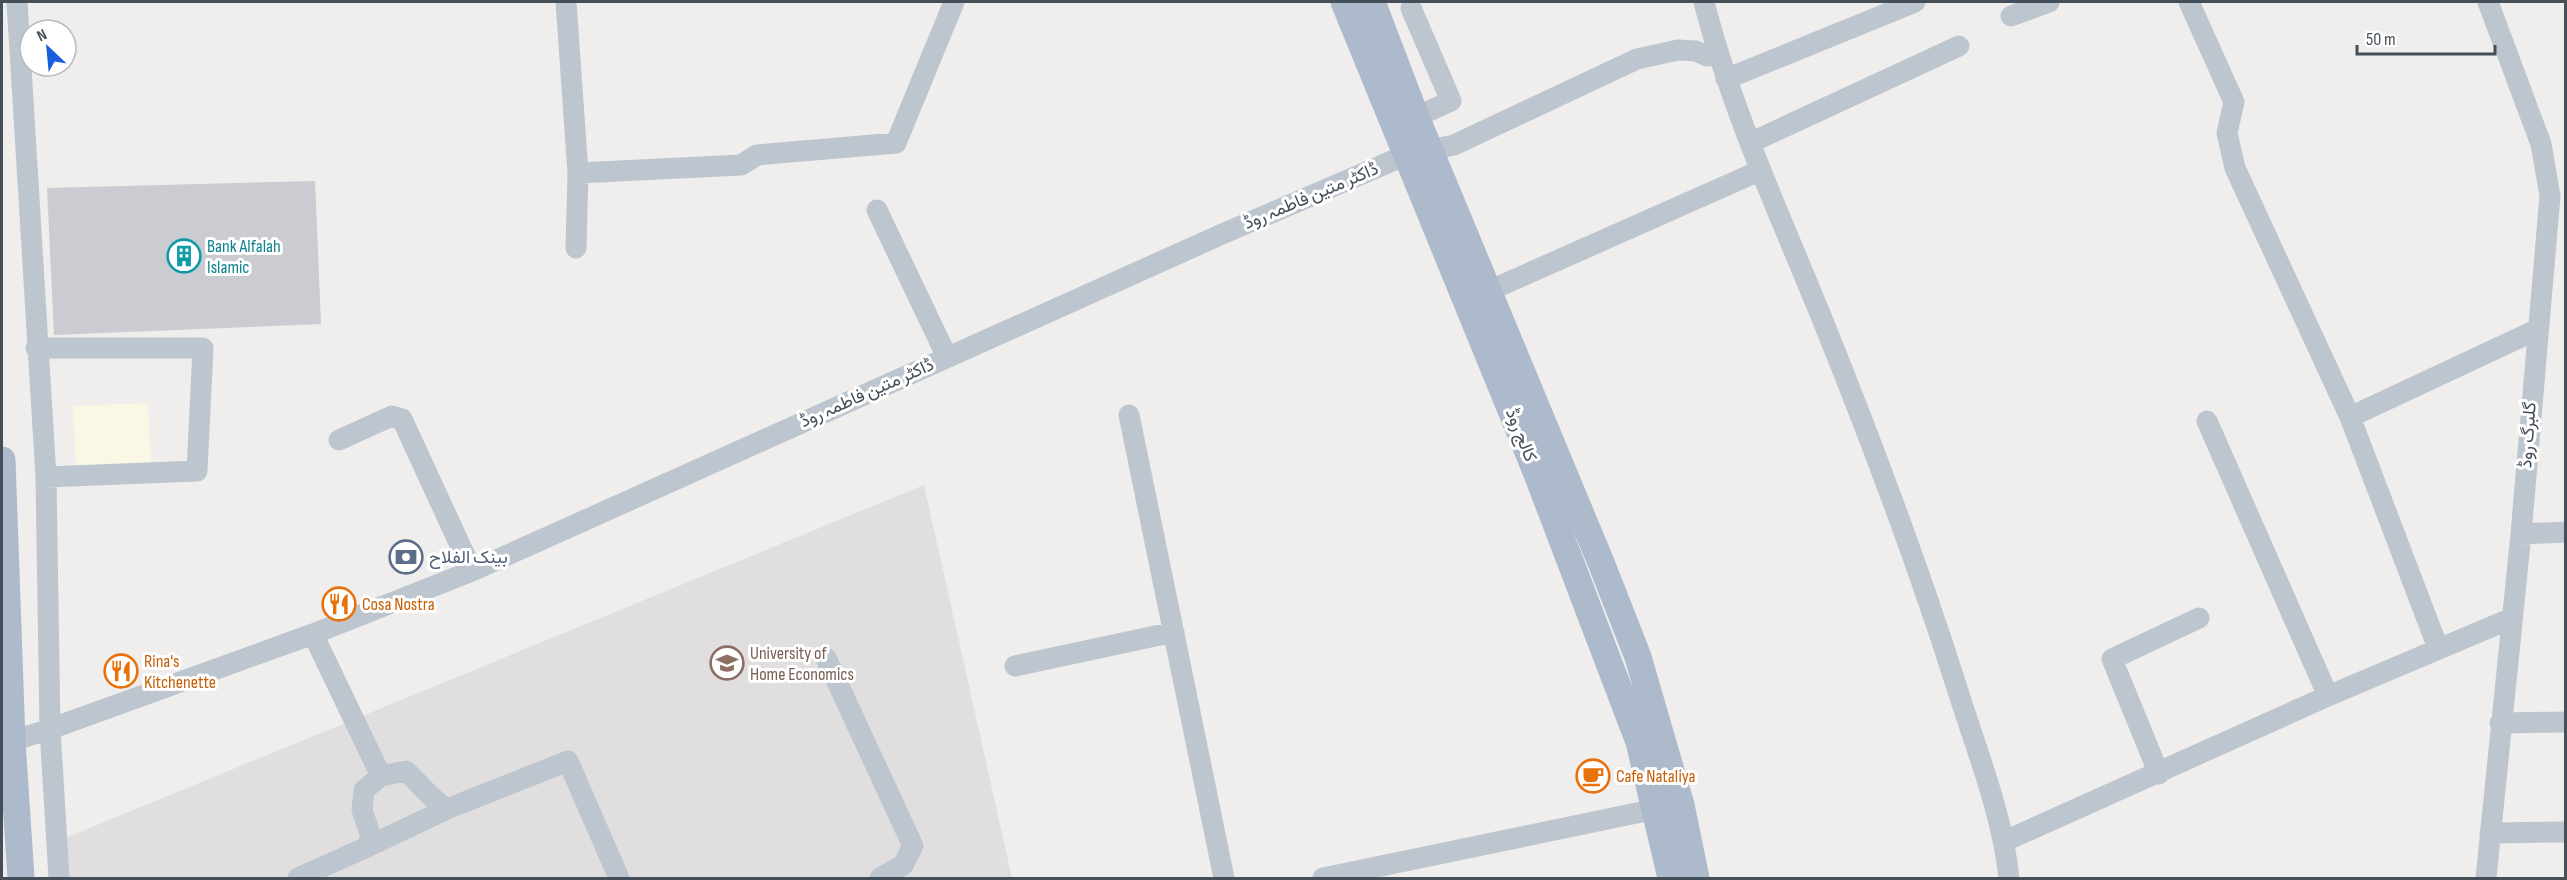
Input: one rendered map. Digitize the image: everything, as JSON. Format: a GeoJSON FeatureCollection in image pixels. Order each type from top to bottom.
{"type":"FeatureCollection","features":[{"type":"Feature","properties":{"kind":"main road","name":"کالج روڈ"},"geometry":{"type":"LineString","coordinates":[[1344,2],[1417,152],[1477,296],[1602,565],[1638,657],[1681,805],[1696,879]]}},
{"type":"Feature","properties":{"kind":"main road","name":"کالج روڈ"},"geometry":{"type":"LineString","coordinates":[[1372,2],[1416,117],[1417,152]]}},
{"type":"Feature","properties":{"kind":"main road","name":"کالج روڈ"},"geometry":{"type":"LineString","coordinates":[[1477,296],[1537,474],[1639,742],[1671,879]]}},
{"type":"Feature","properties":{"kind":"main road"},"geometry":{"type":"LineString","coordinates":[[2,460],[12,741],[21,879]]}},
{"type":"Feature","properties":{"kind":"street"},"geometry":{"type":"LineString","coordinates":[[17,2],[36,348],[46,477],[50,729],[59,879]]}},
{"type":"Feature","properties":{"kind":"street"},"geometry":{"type":"LineString","coordinates":[[566,2],[579,173],[576,248]]}},
{"type":"Feature","properties":{"kind":"street"},"geometry":{"type":"LineString","coordinates":[[579,173],[741,165],[757,155],[896,143],[954,2]]}},
{"type":"Feature","properties":{"kind":"street"},"geometry":{"type":"LineString","coordinates":[[1704,2],[1717,54],[1752,142],[1759,171],[1823,321],[1884,479],[1943,646],[2005,841],[2009,879]]}},
{"type":"Feature","properties":{"kind":"street"},"geometry":{"type":"LineString","coordinates":[[1729,85],[1915,2]]}},
{"type":"Feature","properties":{"kind":"street"},"geometry":{"type":"LineString","coordinates":[[2011,16],[2049,2]]}},
{"type":"Feature","properties":{"kind":"street"},"geometry":{"type":"LineString","coordinates":[[2189,2],[2234,102],[2227,132],[2235,168],[2350,417],[2438,648]]}},
{"type":"Feature","properties":{"kind":"street","name":"گلبرگ روڈ"},"geometry":{"type":"LineString","coordinates":[[2486,879],[2500,723],[2521,534],[2536,330],[2550,196],[2541,144],[2518,77],[2488,2]]}},
{"type":"Feature","properties":{"kind":"street"},"geometry":{"type":"LineString","coordinates":[[1411,8],[1451,101],[1416,117]]}},
{"type":"Feature","properties":{"kind":"street"},"geometry":{"type":"LineString","coordinates":[[1752,142],[1959,46]]}},
{"type":"Feature","properties":{"kind":"street","name":"ڈاکٹر متین فاطمہ روڈ"},"geometry":{"type":"LineString","coordinates":[[12,741],[313,634],[472,571],[1220,235],[1417,152],[1454,145],[1637,59],[1678,50],[1696,51],[1707,56],[1717,54]]}},
{"type":"Feature","properties":{"kind":"street"},"geometry":{"type":"LineString","coordinates":[[1477,296],[1759,171]]}},
{"type":"Feature","properties":{"kind":"street"},"geometry":{"type":"LineString","coordinates":[[877,210],[947,357]]}},
{"type":"Feature","properties":{"kind":"street"},"geometry":{"type":"LineString","coordinates":[[2350,417],[2536,330]]}},
{"type":"Feature","properties":{"kind":"street"},"geometry":{"type":"LineString","coordinates":[[36,348],[203,348],[197,471],[46,477]]}},
{"type":"Feature","properties":{"kind":"street"},"geometry":{"type":"LineString","coordinates":[[1129,415],[1224,879]]}},
{"type":"Feature","properties":{"kind":"street"},"geometry":{"type":"LineString","coordinates":[[339,440],[392,416],[402,419],[472,571]]}},
{"type":"Feature","properties":{"kind":"street"},"geometry":{"type":"LineString","coordinates":[[2207,421],[2328,696]]}},
{"type":"Feature","properties":{"kind":"street"},"geometry":{"type":"LineString","coordinates":[[2521,534],[2565,532]]}},
{"type":"Feature","properties":{"kind":"street"},"geometry":{"type":"LineString","coordinates":[[2159,774],[2112,659],[2199,618]]}},
{"type":"Feature","properties":{"kind":"street"},"geometry":{"type":"LineString","coordinates":[[2005,841],[2159,774],[2328,696],[2512,618]]}},
{"type":"Feature","properties":{"kind":"street"},"geometry":{"type":"LineString","coordinates":[[1015,666],[1174,632]]}},
{"type":"Feature","properties":{"kind":"street"},"geometry":{"type":"LineString","coordinates":[[313,634],[381,776]]}},
{"type":"Feature","properties":{"kind":"street"},"geometry":{"type":"LineString","coordinates":[[826,658],[913,846],[903,865],[880,879]]}},
{"type":"Feature","properties":{"kind":"street"},"geometry":{"type":"LineString","coordinates":[[2500,723],[2565,722]]}},
{"type":"Feature","properties":{"kind":"street"},"geometry":{"type":"LineString","coordinates":[[298,879],[447,809],[568,761],[619,879]]}},
{"type":"Feature","properties":{"kind":"street"},"geometry":{"type":"LineString","coordinates":[[367,847],[371,837],[362,810],[364,790],[381,776],[406,771],[425,788],[434,801],[447,809]]}},
{"type":"Feature","properties":{"kind":"street"},"geometry":{"type":"LineString","coordinates":[[1323,879],[1656,809]]}},
{"type":"Feature","properties":{"kind":"street"},"geometry":{"type":"LineString","coordinates":[[2490,833],[2565,832]]}},
{"type":"Feature","properties":{"kind":"shaded area"},"geometry":{"type":"Polygon","coordinates":[[[148,403],[151,467],[76,470],[73,406],[148,403]]]}},
{"type":"Feature","properties":{"kind":"shaded area","name":"University of Home Economics"},"geometry":{"type":"Polygon","coordinates":[[[924,485],[1012,878],[59,878],[58,841],[924,485]]]}},
{"type":"Feature","properties":{"kind":"building","name":"Bank Alfalah Islamic"},"geometry":{"type":"Polygon","coordinates":[[[315,181],[321,324],[54,335],[47,188],[315,181]]]}},
{"type":"Feature","properties":{"kind":"place","name":"Bank Alfalah Islamic"},"geometry":{"type":"Point","coordinates":[184,256]}},
{"type":"Feature","properties":{"kind":"place","name":"بینک الفلاح"},"geometry":{"type":"Point","coordinates":[406,557]}},
{"type":"Feature","properties":{"kind":"place","name":"Cosa Nostra"},"geometry":{"type":"Point","coordinates":[339,604]}},
{"type":"Feature","properties":{"kind":"place","name":"University of Home Economics"},"geometry":{"type":"Point","coordinates":[727,663]}},
{"type":"Feature","properties":{"kind":"place","name":"Rina's Kitchenette"},"geometry":{"type":"Point","coordinates":[121,671]}},
{"type":"Feature","properties":{"kind":"place","name":"Cafe Nataliya"},"geometry":{"type":"Point","coordinates":[1593,776]}}]}
